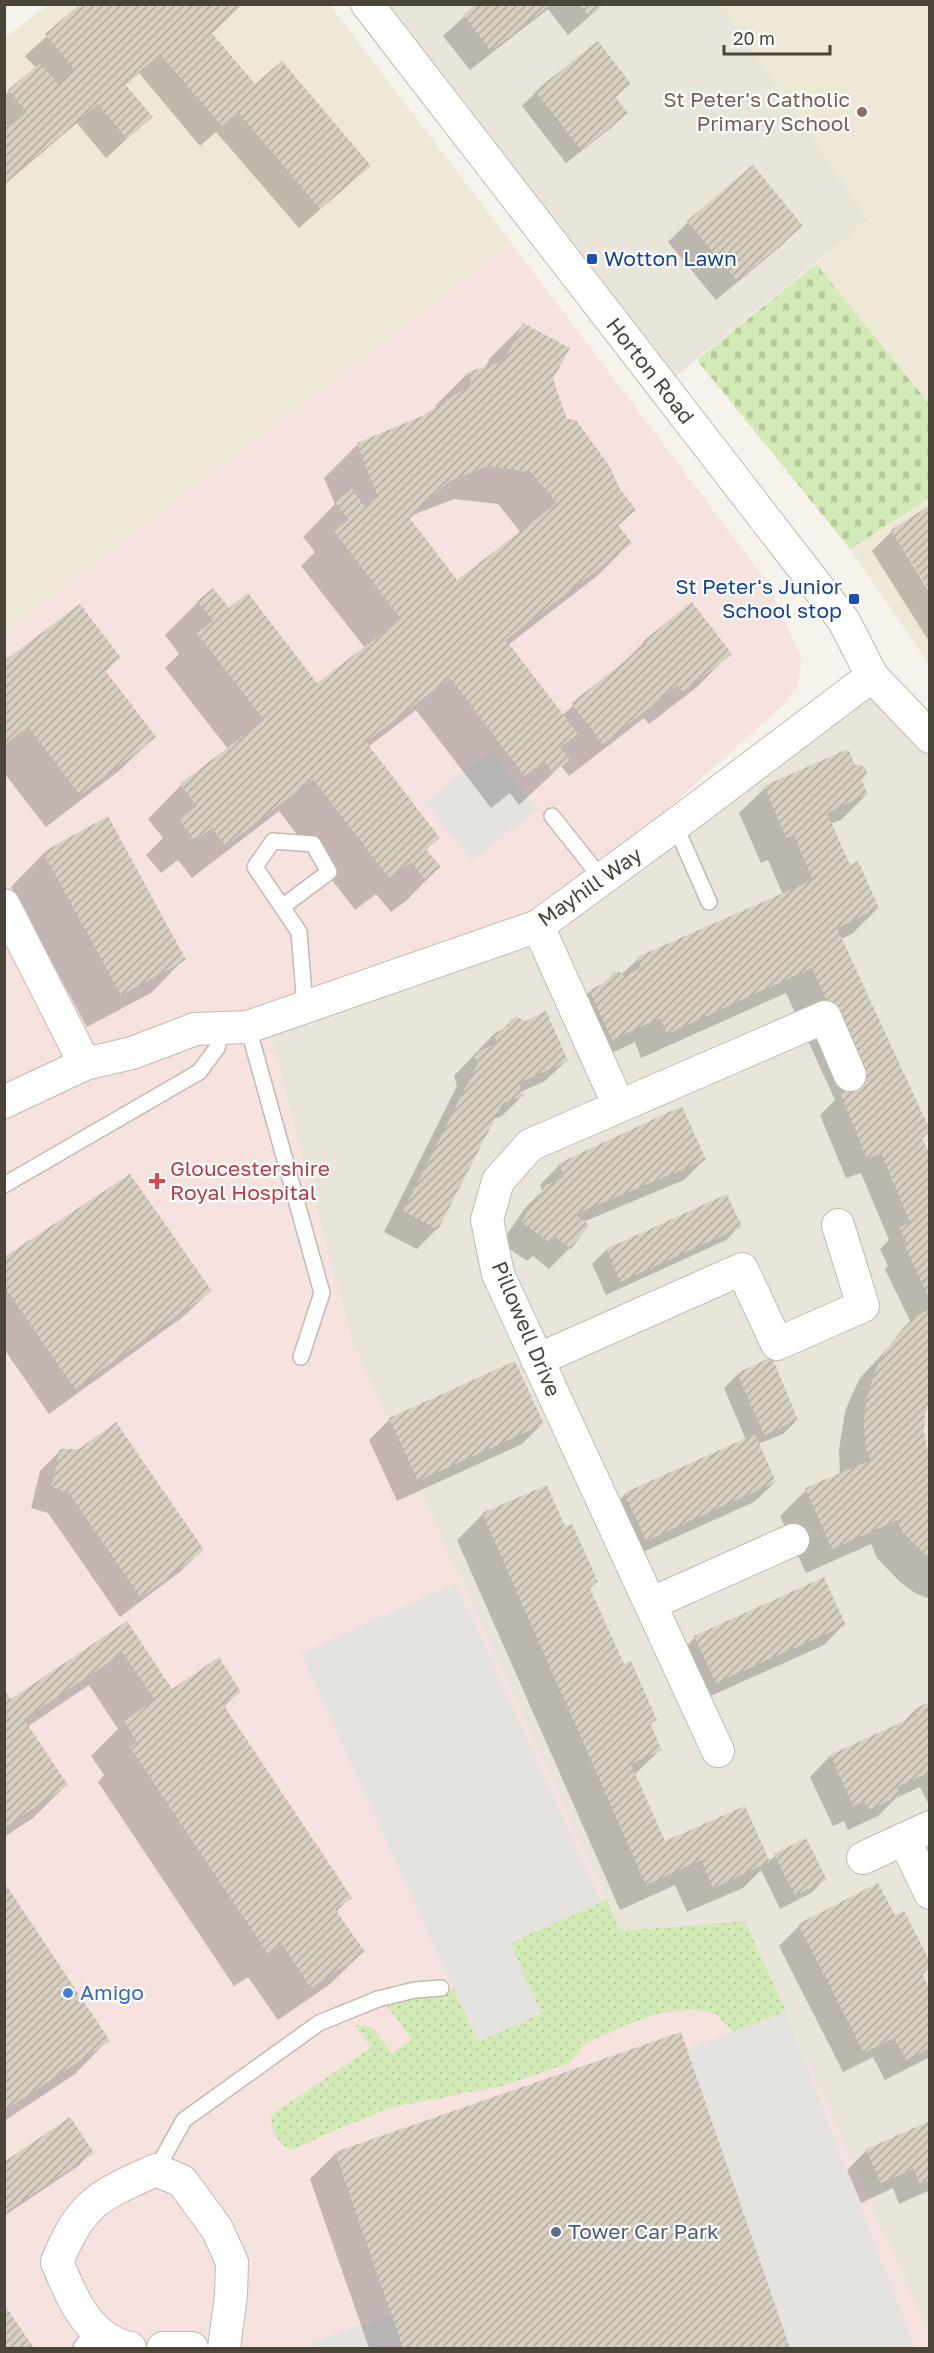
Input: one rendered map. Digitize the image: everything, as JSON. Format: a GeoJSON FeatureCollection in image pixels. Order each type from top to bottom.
{"type":"FeatureCollection","features":[{"type":"Feature","properties":{"kind":"street","name":"Horton Road"},"geometry":{"type":"LineString","coordinates":[[367,4],[844,621],[872,676],[930,737]]}},
{"type":"Feature","properties":{"kind":"street","name":"Mayhill Way"},"geometry":{"type":"LineString","coordinates":[[4,1102],[85,1064],[132,1053],[195,1029],[245,1025],[538,926],[872,676]]}},
{"type":"Feature","properties":{"kind":"street"},"geometry":{"type":"LineString","coordinates":[[4,905],[85,1064]]}},
{"type":"Feature","properties":{"kind":"street"},"geometry":{"type":"LineString","coordinates":[[538,926],[619,1106]]}},
{"type":"Feature","properties":{"kind":"street","name":"Pillowell Drive"},"geometry":{"type":"LineString","coordinates":[[718,1751],[498,1274],[487,1220],[498,1181],[530,1145],[825,1017],[850,1075]]}},
{"type":"Feature","properties":{"kind":"street"},"geometry":{"type":"LineString","coordinates":[[537,1360],[742,1269],[777,1344],[863,1306],[838,1225]]}},
{"type":"Feature","properties":{"kind":"street"},"geometry":{"type":"LineString","coordinates":[[650,1604],[793,1540]]}},
{"type":"Feature","properties":{"kind":"street"},"geometry":{"type":"LineString","coordinates":[[863,1858],[916,1833],[930,1893]]}},
{"type":"Feature","properties":{"kind":"street"},"geometry":{"type":"LineString","coordinates":[[108,2344],[74,2302],[57,2262],[68,2236],[88,2207],[112,2190],[156,2170],[182,2181],[217,2229],[232,2262],[231,2295],[224,2349]]}},
{"type":"Feature","properties":{"kind":"street"},"geometry":{"type":"LineString","coordinates":[[163,2349],[192,2349]]}},
{"type":"Feature","properties":{"kind":"lane"},"geometry":{"type":"LineString","coordinates":[[552,816],[602,879]]}},
{"type":"Feature","properties":{"kind":"lane"},"geometry":{"type":"LineString","coordinates":[[675,825],[709,902]]}},
{"type":"Feature","properties":{"kind":"lane"},"geometry":{"type":"LineString","coordinates":[[282,907],[329,872],[313,844],[273,841],[255,867],[282,907],[299,932],[305,1006]]}},
{"type":"Feature","properties":{"kind":"lane"},"geometry":{"type":"LineString","coordinates":[[4,1185],[199,1072],[217,1048],[245,1025],[322,1293],[301,1357]]}},
{"type":"Feature","properties":{"kind":"lane"},"geometry":{"type":"LineString","coordinates":[[156,2170],[184,2120],[319,2023],[378,1999],[415,1990],[441,1988]]}},
{"type":"Feature","properties":{"kind":"shaded area"},"geometry":{"type":"Polygon","coordinates":[[[48,5],[330,5],[512,244],[5,632],[4,38],[48,5]]]}},
{"type":"Feature","properties":{"kind":"shaded area"},"geometry":{"type":"Polygon","coordinates":[[[367,5],[721,5],[869,220],[662,387],[367,5]]]}},
{"type":"Feature","properties":{"kind":"shaded area","name":"St Peter's Catholic Primary School"},"geometry":{"type":"Polygon","coordinates":[[[721,5],[929,5],[929,404],[816,264],[869,220],[721,5]]]}},
{"type":"Feature","properties":{"kind":"shaded area","name":"Gloucestershire Royal Hospital"},"geometry":{"type":"Polygon","coordinates":[[[512,244],[768,583],[802,660],[797,688],[782,706],[538,926],[266,1020],[352,1342],[621,1931],[745,1921],[929,2334],[929,2348],[5,2348],[5,632],[512,244]]]}},
{"type":"Feature","properties":{"kind":"shaded area"},"geometry":{"type":"Polygon","coordinates":[[[929,498],[929,664],[850,549],[929,498]]]}},
{"type":"Feature","properties":{"kind":"shaded area"},"geometry":{"type":"Polygon","coordinates":[[[872,676],[929,737],[929,2334],[745,1921],[621,1931],[352,1342],[266,1020],[538,926],[872,676]]]}},
{"type":"Feature","properties":{"kind":"shaded area"},"geometry":{"type":"Polygon","coordinates":[[[491,751],[537,810],[472,861],[425,802],[491,751]]]}},
{"type":"Feature","properties":{"kind":"shaded area"},"geometry":{"type":"Polygon","coordinates":[[[456,1583],[601,1902],[510,1943],[541,2013],[478,2042],[301,1653],[456,1583]]]}},
{"type":"Feature","properties":{"kind":"shaded area"},"geometry":{"type":"Polygon","coordinates":[[[786,2012],[915,2348],[790,2348],[686,2049],[786,2012]]]}},
{"type":"Feature","properties":{"kind":"shaded area"},"geometry":{"type":"Polygon","coordinates":[[[392,2315],[403,2348],[314,2348],[312,2342],[392,2315]]]}},
{"type":"Feature","properties":{"kind":"green space"},"geometry":{"type":"Polygon","coordinates":[[[816,264],[929,404],[929,498],[850,549],[697,360],[816,264]]]}},
{"type":"Feature","properties":{"kind":"green space"},"geometry":{"type":"Polygon","coordinates":[[[606,1899],[621,1931],[745,1921],[786,2012],[733,2032],[716,2014],[693,2009],[654,2014],[587,2042],[569,2063],[502,2086],[393,2107],[292,2150],[276,2136],[271,2115],[371,2048],[355,2025],[372,2027],[392,2054],[412,2039],[386,2005],[454,1989],[478,2041],[541,2012],[510,1943],[606,1899]]]}},
{"type":"Feature","properties":{"kind":"building"},"geometry":{"type":"Polygon","coordinates":[[[80,4],[244,4],[211,32],[255,84],[282,61],[371,166],[320,209],[238,112],[222,126],[160,54],[125,84],[153,117],[127,139],[98,104],[4,183],[4,121],[9,127],[27,112],[8,90],[40,63],[58,84],[75,70],[45,34],[80,4]]]}},
{"type":"Feature","properties":{"kind":"building"},"geometry":{"type":"Polygon","coordinates":[[[476,4],[551,4],[491,51],[463,15],[476,4]]]}},
{"type":"Feature","properties":{"kind":"building"},"geometry":{"type":"Polygon","coordinates":[[[580,5],[603,5],[589,16],[580,5]]]}},
{"type":"Feature","properties":{"kind":"building"},"geometry":{"type":"Polygon","coordinates":[[[598,41],[631,84],[615,97],[628,113],[581,150],[535,91],[598,41]]]}},
{"type":"Feature","properties":{"kind":"building"},"geometry":{"type":"Polygon","coordinates":[[[753,165],[803,226],[737,281],[687,221],[753,165]]]}},
{"type":"Feature","properties":{"kind":"building"},"geometry":{"type":"Polygon","coordinates":[[[523,323],[570,348],[553,379],[567,419],[576,420],[610,467],[620,489],[636,510],[618,525],[632,543],[506,640],[578,734],[560,747],[570,760],[553,773],[544,761],[525,776],[450,678],[366,742],[440,838],[426,849],[441,867],[425,880],[411,862],[389,878],[313,779],[226,846],[212,828],[195,841],[179,820],[197,806],[180,784],[264,720],[197,633],[213,621],[197,601],[213,588],[229,608],[248,593],[317,683],[401,619],[334,531],[349,520],[335,502],[352,489],[365,507],[378,497],[357,443],[422,416],[472,384],[468,372],[504,361],[523,323]],[[488,466],[450,481],[409,517],[457,580],[557,503],[531,472],[488,466]]]}},
{"type":"Feature","properties":{"kind":"building"},"geometry":{"type":"Polygon","coordinates":[[[930,505],[930,591],[891,530],[930,505]]]}},
{"type":"Feature","properties":{"kind":"building"},"geometry":{"type":"Polygon","coordinates":[[[692,602],[732,654],[683,692],[678,685],[603,744],[571,703],[646,645],[643,641],[692,602]]]}},
{"type":"Feature","properties":{"kind":"building"},"geometry":{"type":"Polygon","coordinates":[[[80,604],[121,658],[105,670],[156,737],[80,795],[28,727],[4,745],[4,661],[80,604]]]}},
{"type":"Feature","properties":{"kind":"building"},"geometry":{"type":"Polygon","coordinates":[[[848,749],[855,765],[861,765],[866,769],[867,774],[862,781],[868,794],[827,813],[850,865],[858,861],[879,908],[837,928],[930,1130],[930,1133],[921,1136],[930,1155],[930,1300],[905,1247],[908,1246],[899,1227],[910,1223],[881,1153],[867,1159],[840,1093],[863,1082],[812,968],[667,1034],[660,1018],[612,1040],[589,990],[606,982],[613,972],[620,972],[624,976],[641,968],[637,957],[813,880],[794,835],[786,838],[764,786],[848,749]]]}},
{"type":"Feature","properties":{"kind":"building"},"geometry":{"type":"Polygon","coordinates":[[[108,816],[186,960],[121,995],[43,852],[108,816]]]}},
{"type":"Feature","properties":{"kind":"building"},"geometry":{"type":"Polygon","coordinates":[[[546,1011],[568,1061],[519,1083],[524,1096],[503,1103],[438,1230],[403,1211],[477,1065],[474,1054],[497,1043],[493,1034],[509,1026],[510,1020],[516,1017],[526,1021],[546,1011]]]}},
{"type":"Feature","properties":{"kind":"building"},"geometry":{"type":"Polygon","coordinates":[[[682,1106],[706,1160],[575,1214],[589,1225],[571,1249],[554,1236],[549,1242],[521,1222],[546,1185],[564,1177],[559,1163],[682,1106]]]}},
{"type":"Feature","properties":{"kind":"building"},"geometry":{"type":"Polygon","coordinates":[[[130,1174],[212,1291],[75,1389],[4,1286],[4,1257],[130,1174]]]}},
{"type":"Feature","properties":{"kind":"building"},"geometry":{"type":"Polygon","coordinates":[[[727,1194],[742,1227],[620,1282],[606,1249],[727,1194]]]}},
{"type":"Feature","properties":{"kind":"building"},"geometry":{"type":"Polygon","coordinates":[[[930,1309],[930,1401],[925,1414],[924,1432],[930,1463],[930,1559],[902,1532],[897,1520],[832,1549],[805,1488],[871,1460],[866,1450],[864,1423],[866,1401],[875,1371],[886,1350],[899,1333],[913,1318],[930,1309]]]}},
{"type":"Feature","properties":{"kind":"building"},"geometry":{"type":"Polygon","coordinates":[[[772,1357],[798,1420],[764,1435],[737,1373],[772,1357]]]}},
{"type":"Feature","properties":{"kind":"building"},"geometry":{"type":"Polygon","coordinates":[[[515,1361],[544,1424],[418,1481],[389,1418],[515,1361]]]}},
{"type":"Feature","properties":{"kind":"building"},"geometry":{"type":"Polygon","coordinates":[[[116,1422],[204,1550],[141,1598],[69,1493],[51,1487],[60,1449],[79,1449],[116,1422]]]}},
{"type":"Feature","properties":{"kind":"building"},"geometry":{"type":"Polygon","coordinates":[[[755,1434],[776,1482],[646,1541],[624,1493],[755,1434]]]}},
{"type":"Feature","properties":{"kind":"building"},"geometry":{"type":"Polygon","coordinates":[[[547,1485],[565,1527],[572,1524],[598,1582],[589,1586],[624,1664],[631,1661],[657,1720],[650,1723],[662,1750],[631,1764],[665,1841],[745,1806],[770,1862],[713,1888],[701,1860],[646,1885],[482,1513],[547,1485]]]}},
{"type":"Feature","properties":{"kind":"building"},"geometry":{"type":"Polygon","coordinates":[[[824,1577],[846,1625],[716,1683],[694,1636],[824,1577]]]}},
{"type":"Feature","properties":{"kind":"building"},"geometry":{"type":"Polygon","coordinates":[[[127,1621],[172,1689],[219,1657],[241,1692],[223,1704],[352,1898],[335,1909],[365,1952],[311,1988],[282,1944],[268,1954],[130,1747],[137,1742],[124,1721],[155,1700],[123,1653],[24,1719],[68,1785],[4,1828],[4,1690],[11,1699],[127,1621]]]}},
{"type":"Feature","properties":{"kind":"building"},"geometry":{"type":"Polygon","coordinates":[[[930,1702],[930,1772],[897,1787],[900,1795],[869,1810],[864,1801],[853,1806],[830,1755],[917,1715],[914,1709],[930,1702]]]}},
{"type":"Feature","properties":{"kind":"building"},"geometry":{"type":"Polygon","coordinates":[[[806,1838],[827,1880],[795,1896],[774,1854],[806,1838]]]}},
{"type":"Feature","properties":{"kind":"building"},"geometry":{"type":"Polygon","coordinates":[[[4,1882],[110,2041],[4,2111],[4,1882]]]}},
{"type":"Feature","properties":{"kind":"building"},"geometry":{"type":"Polygon","coordinates":[[[878,1883],[895,1915],[904,1911],[930,1961],[930,1968],[921,1972],[930,1989],[930,2048],[906,2060],[894,2038],[864,2053],[798,1924],[878,1883]]]}},
{"type":"Feature","properties":{"kind":"building","name":"Tower Car Park"},"geometry":{"type":"Polygon","coordinates":[[[681,2032],[790,2348],[403,2348],[335,2152],[681,2032]]]}},
{"type":"Feature","properties":{"kind":"building"},"geometry":{"type":"Polygon","coordinates":[[[70,2117],[94,2153],[4,2213],[4,2162],[70,2117]]]}},
{"type":"Feature","properties":{"kind":"building"},"geometry":{"type":"Polygon","coordinates":[[[930,2121],[930,2180],[920,2184],[913,2169],[881,2183],[866,2149],[930,2121]]]}},
{"type":"Feature","properties":{"kind":"building"},"geometry":{"type":"Polygon","coordinates":[[[4,2304],[34,2348],[4,2348],[4,2304]]]}},
{"type":"Feature","properties":{"kind":"place","name":"St Peter's Catholic Primary School"},"geometry":{"type":"Point","coordinates":[862,112]}},
{"type":"Feature","properties":{"kind":"place","name":"Wotton Lawn"},"geometry":{"type":"Point","coordinates":[592,259]}},
{"type":"Feature","properties":{"kind":"place","name":"St Peter's Junior School stop"},"geometry":{"type":"Point","coordinates":[854,599]}},
{"type":"Feature","properties":{"kind":"place","name":"Gloucestershire Royal Hospital"},"geometry":{"type":"Point","coordinates":[157,1181]}},
{"type":"Feature","properties":{"kind":"place","name":"Amigo"},"geometry":{"type":"Point","coordinates":[68,1993]}},
{"type":"Feature","properties":{"kind":"place","name":"Tower Car Park"},"geometry":{"type":"Point","coordinates":[556,2232]}}]}
